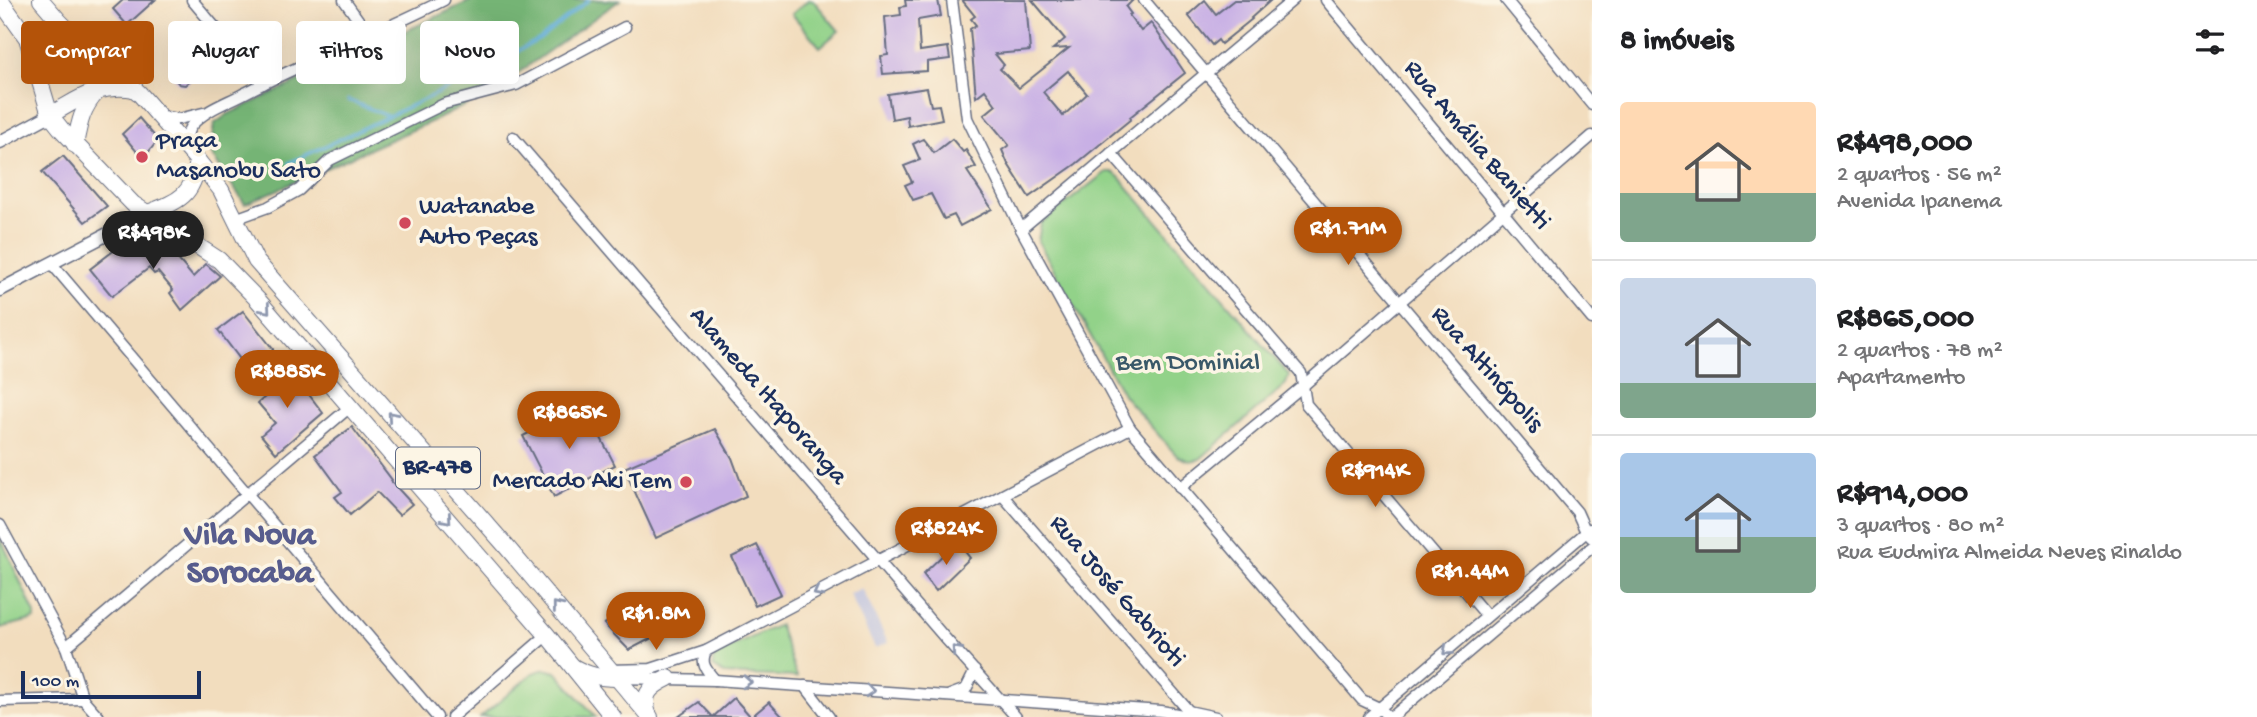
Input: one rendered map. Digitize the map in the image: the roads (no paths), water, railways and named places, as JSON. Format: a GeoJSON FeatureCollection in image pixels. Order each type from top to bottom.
{"type":"FeatureCollection","features":[{"type":"Feature","properties":{"kind":"main road","name":"BR-478"},"geometry":{"type":"LineString","coordinates":[[0,0],[27,38],[50,115],[75,145],[133,204],[219,260],[257,299],[547,635],[613,717]]}},
{"type":"Feature","properties":{"kind":"main road","name":"BR-478"},"geometry":{"type":"LineString","coordinates":[[41,0],[93,55],[135,89],[194,157],[221,190],[256,261],[505,545],[649,717]]}},
{"type":"Feature","properties":{"kind":"main road"},"geometry":{"type":"LineString","coordinates":[[50,115],[99,90],[111,87],[135,89]]}},
{"type":"Feature","properties":{"kind":"main road"},"geometry":{"type":"LineString","coordinates":[[75,145],[84,111],[99,90]]}},
{"type":"Feature","properties":{"kind":"main road"},"geometry":{"type":"LineString","coordinates":[[148,213],[176,202],[185,194],[196,175],[194,157]]}},
{"type":"Feature","properties":{"kind":"main road"},"geometry":{"type":"LineString","coordinates":[[571,666],[600,678],[612,674]]}},
{"type":"Feature","properties":{"kind":"main road"},"geometry":{"type":"LineString","coordinates":[[649,717],[646,707],[649,692],[654,685],[668,678]]}},
{"type":"Feature","properties":{"kind":"street"},"geometry":{"type":"LineString","coordinates":[[192,0],[210,21]]}},
{"type":"Feature","properties":{"kind":"street"},"geometry":{"type":"LineString","coordinates":[[344,0],[359,21]]}},
{"type":"Feature","properties":{"kind":"street"},"geometry":{"type":"LineString","coordinates":[[399,21],[444,0]]}},
{"type":"Feature","properties":{"kind":"street"},"geometry":{"type":"LineString","coordinates":[[952,0],[967,118],[1021,229],[1130,428],[1362,699],[1396,715],[1592,547]]}},
{"type":"Feature","properties":{"kind":"street","name":"Rua Altinópolis"},"geometry":{"type":"LineString","coordinates":[[1144,0],[1577,512],[1590,532]]}},
{"type":"Feature","properties":{"kind":"street"},"geometry":{"type":"LineString","coordinates":[[1021,229],[1293,0]]}},
{"type":"Feature","properties":{"kind":"street","name":"Rua Amália Banietti"},"geometry":{"type":"LineString","coordinates":[[1326,0],[1592,320]]}},
{"type":"Feature","properties":{"kind":"street"},"geometry":{"type":"LineString","coordinates":[[1506,0],[1592,105]]}},
{"type":"Feature","properties":{"kind":"street"},"geometry":{"type":"LineString","coordinates":[[235,219],[268,207],[299,190],[330,160],[444,104],[516,85],[625,27]]}},
{"type":"Feature","properties":{"kind":"street"},"geometry":{"type":"LineString","coordinates":[[194,157],[187,143],[189,130],[194,123],[212,110],[262,84]]}},
{"type":"Feature","properties":{"kind":"street"},"geometry":{"type":"LineString","coordinates":[[159,116],[179,118],[212,110]]}},
{"type":"Feature","properties":{"kind":"street"},"geometry":{"type":"LineString","coordinates":[[0,142],[50,115]]}},
{"type":"Feature","properties":{"kind":"street"},"geometry":{"type":"LineString","coordinates":[[1180,488],[1304,385],[1592,136]]}},
{"type":"Feature","properties":{"kind":"street","name":"Alameda Itaporanga"},"geometry":{"type":"LineString","coordinates":[[513,137],[878,560],[1018,717]]}},
{"type":"Feature","properties":{"kind":"street"},"geometry":{"type":"LineString","coordinates":[[1111,153],[1301,373],[1306,404],[1487,616]]}},
{"type":"Feature","properties":{"kind":"street"},"geometry":{"type":"LineString","coordinates":[[0,290],[148,213]]}},
{"type":"Feature","properties":{"kind":"street"},"geometry":{"type":"LineString","coordinates":[[52,264],[437,717]]}},
{"type":"Feature","properties":{"kind":"street"},"geometry":{"type":"LineString","coordinates":[[66,647],[350,407]]}},
{"type":"Feature","properties":{"kind":"street"},"geometry":{"type":"LineString","coordinates":[[612,674],[651,669],[706,651],[1130,428]]}},
{"type":"Feature","properties":{"kind":"street","name":"Rua José Gabrioti"},"geometry":{"type":"LineString","coordinates":[[1003,496],[1192,715]]}},
{"type":"Feature","properties":{"kind":"street","name":"Rua Altinópolis"},"geometry":{"type":"LineString","coordinates":[[1577,512],[1592,520]]}},
{"type":"Feature","properties":{"kind":"street"},"geometry":{"type":"LineString","coordinates":[[0,525],[66,647],[83,699],[99,717]]}},
{"type":"Feature","properties":{"kind":"street"},"geometry":{"type":"LineString","coordinates":[[1362,699],[1368,717],[1590,532]]}},
{"type":"Feature","properties":{"kind":"street"},"geometry":{"type":"LineString","coordinates":[[452,717],[547,635]]}},
{"type":"Feature","properties":{"kind":"street"},"geometry":{"type":"LineString","coordinates":[[706,651],[702,659],[715,680]]}},
{"type":"Feature","properties":{"kind":"street"},"geometry":{"type":"LineString","coordinates":[[940,696],[956,694],[966,689],[975,671]]}},
{"type":"Feature","properties":{"kind":"street"},"geometry":{"type":"LineString","coordinates":[[612,674],[1216,717]]}},
{"type":"Feature","properties":{"kind":"street"},"geometry":{"type":"LineString","coordinates":[[805,686],[826,713]]}},
{"type":"Feature","properties":{"kind":"street"},"geometry":{"type":"LineString","coordinates":[[826,713],[824,695],[831,688]]}},
{"type":"Feature","properties":{"kind":"street"},"geometry":{"type":"LineString","coordinates":[[0,701],[83,699]]}},
{"type":"Feature","properties":{"kind":"street"},"geometry":{"type":"LineString","coordinates":[[1018,717],[1027,705],[1034,703]]}},
{"type":"Feature","properties":{"kind":"waterway"},"geometry":{"type":"LineString","coordinates":[[289,163],[440,92],[540,39],[589,0]]}},
{"type":"Feature","properties":{"kind":"waterway"},"geometry":{"type":"LineString","coordinates":[[348,100],[388,116]]}},
{"type":"Feature","properties":{"kind":"place","name":"Praça Masanobu Sato"},"geometry":{"type":"Point","coordinates":[142,157]}},
{"type":"Feature","properties":{"kind":"place","name":"Watanabe Auto Peças"},"geometry":{"type":"Point","coordinates":[405,223]}},
{"type":"Feature","properties":{"kind":"place","name":"Mercado Aki Tem"},"geometry":{"type":"Point","coordinates":[686,482]}},
{"type":"Feature","properties":{"kind":"district","name":"Vila Nova Sorocaba"},"geometry":{"type":"Point","coordinates":[250,556]}},
{"type":"Feature","properties":{"kind":"park label","name":"Bem Dominial"},"geometry":{"type":"Point","coordinates":[1188,364]}}]}
